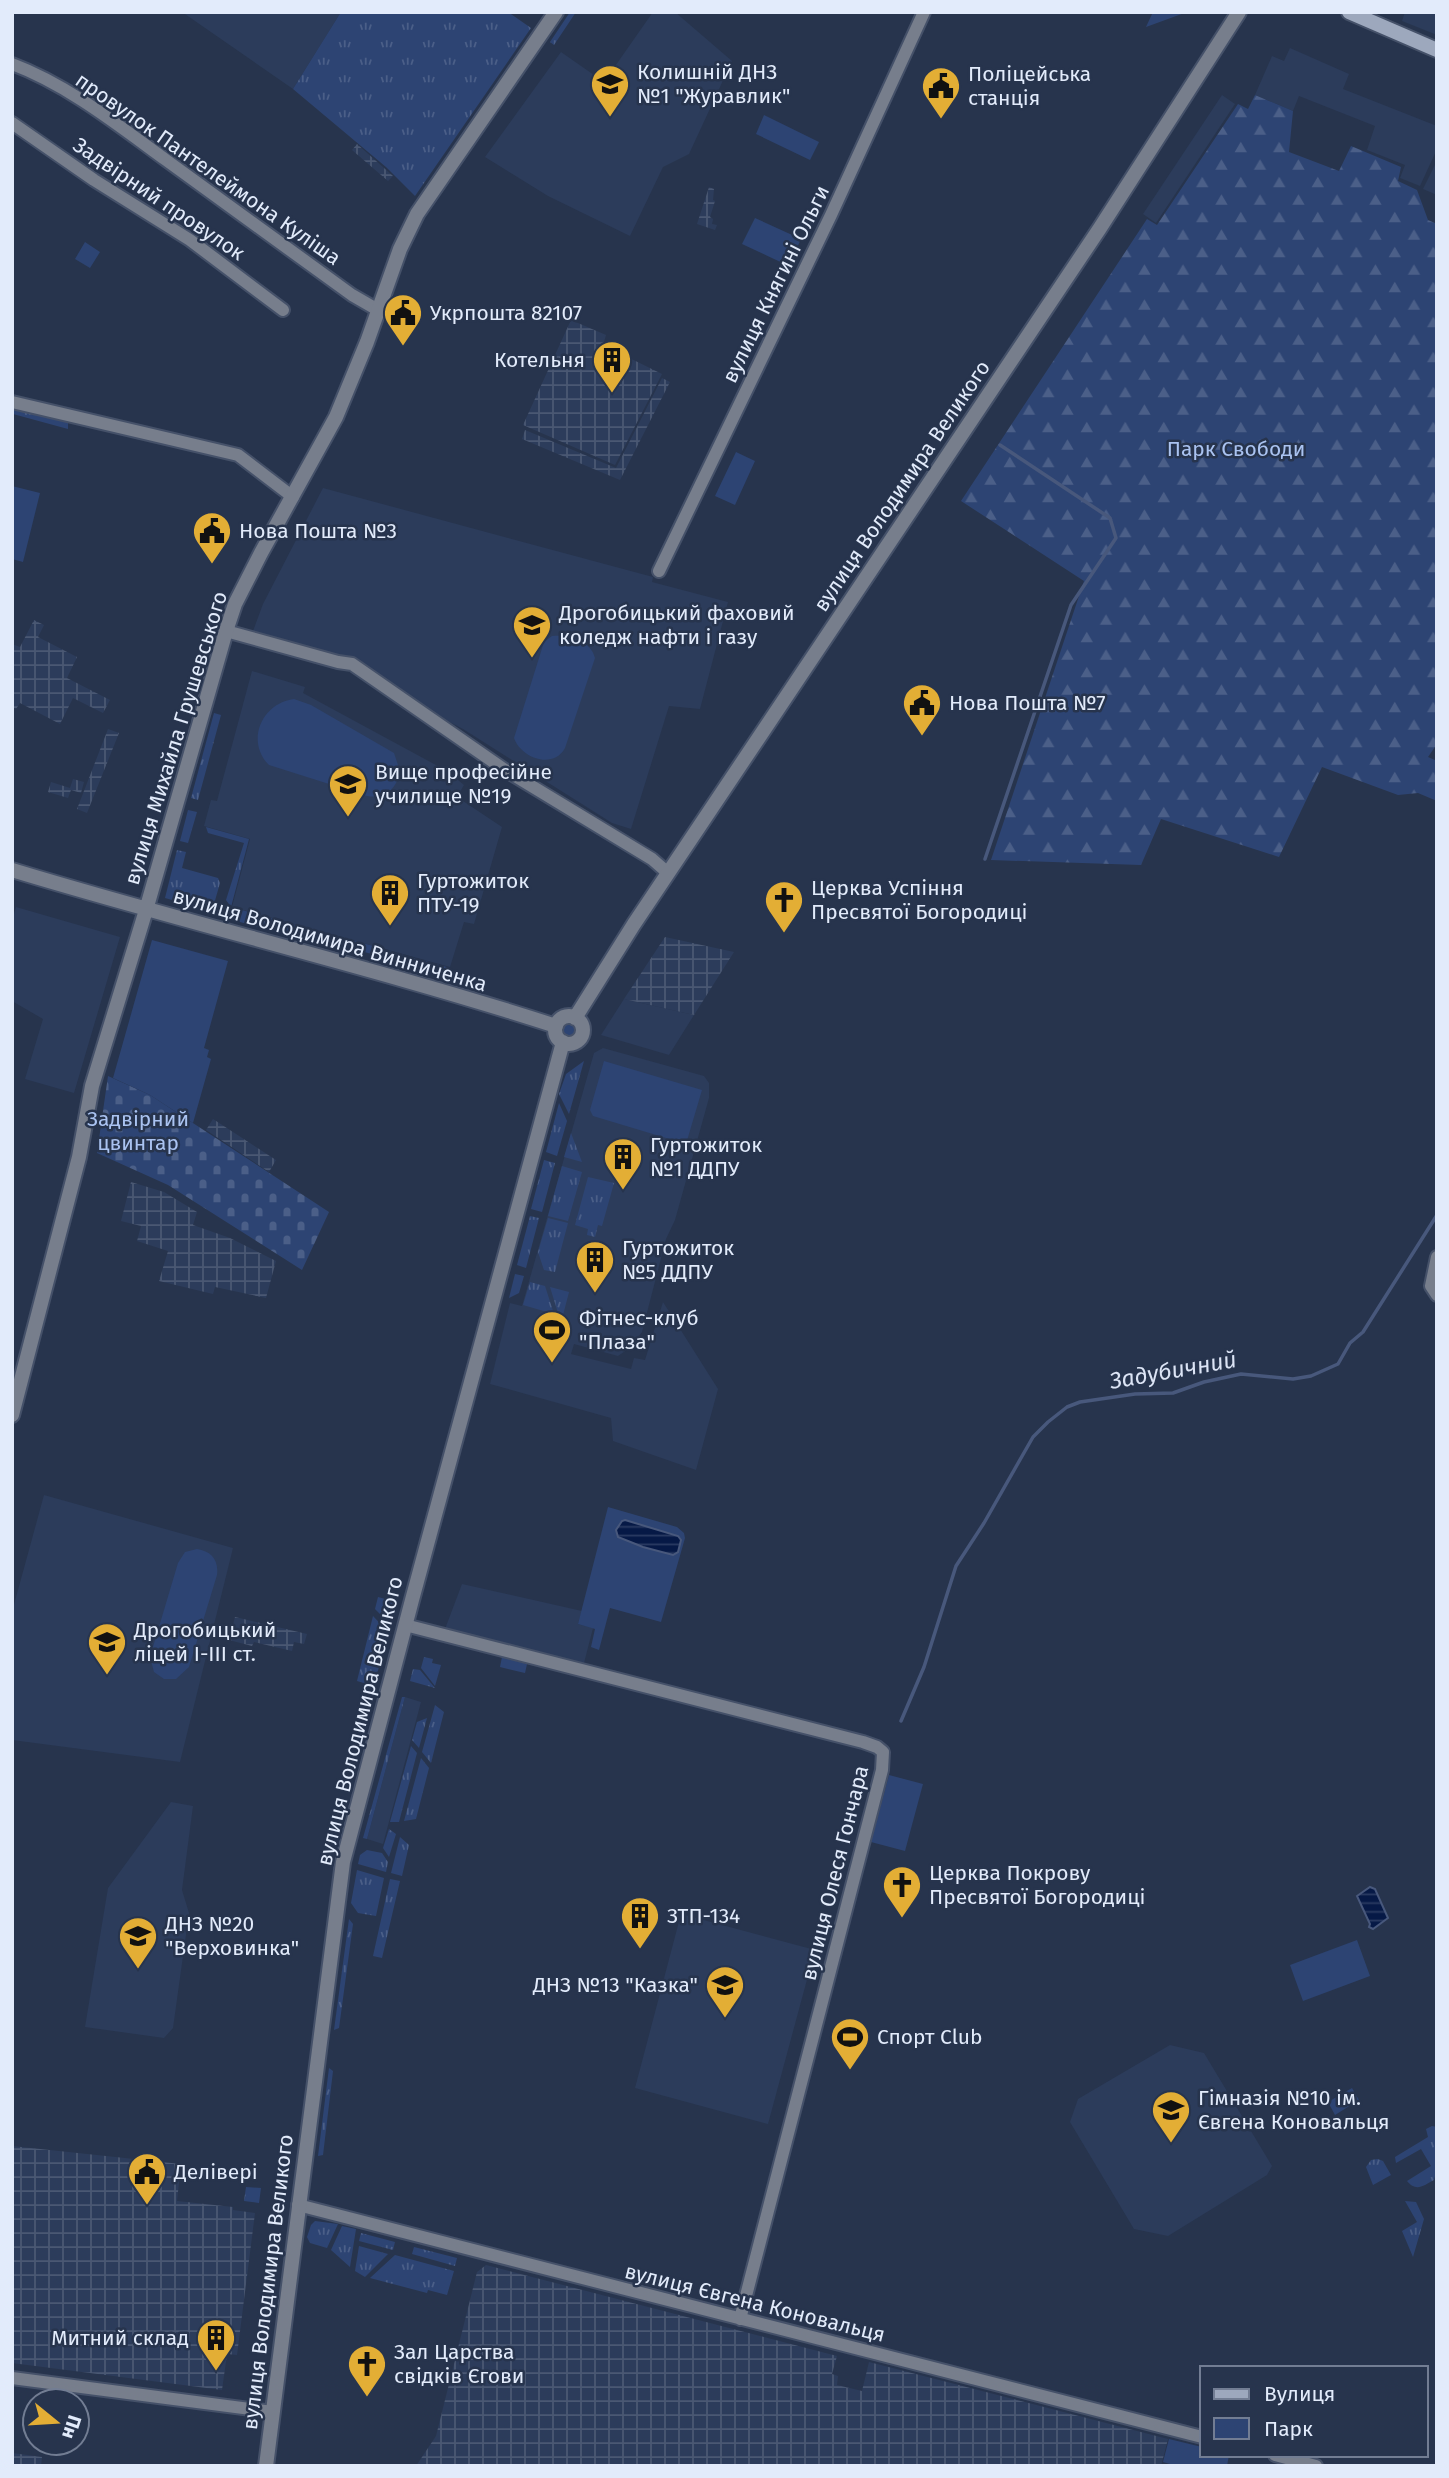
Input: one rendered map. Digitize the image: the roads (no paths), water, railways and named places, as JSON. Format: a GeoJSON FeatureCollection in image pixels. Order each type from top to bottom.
{"type":"FeatureCollection","features":[{"type":"Feature","properties":{"kind":"main road"},"geometry":{"type":"LineString","coordinates":[[1349,12],[1437,50]]}},
{"type":"Feature","properties":{"kind":"street","name":"вулиця Михайла Грушевського"},"geometry":{"type":"LineString","coordinates":[[12,1415],[79,1157],[92,1086],[226,631],[244,585],[336,417],[400,249],[421,207],[556,12]]}},
{"type":"Feature","properties":{"kind":"street","name":"вулиця Княгині Ольги"},"geometry":{"type":"LineString","coordinates":[[659,571],[831,215],[925,12]]}},
{"type":"Feature","properties":{"kind":"street","name":"вулиця Володимира Великого"},"geometry":{"type":"LineString","coordinates":[[575,1018],[668,873],[1093,239],[1240,12]]}},
{"type":"Feature","properties":{"kind":"street","name":"провулок Пантелеймона Куліша"},"geometry":{"type":"LineString","coordinates":[[12,64],[40,76],[137,139],[352,295],[378,310]]}},
{"type":"Feature","properties":{"kind":"street","name":"Задвірний провулок"},"geometry":{"type":"LineString","coordinates":[[12,123],[94,180],[190,240],[283,310]]}},
{"type":"Feature","properties":{"kind":"street"},"geometry":{"type":"LineString","coordinates":[[12,402],[238,456],[293,497]]}},
{"type":"Feature","properties":{"kind":"street"},"geometry":{"type":"LineString","coordinates":[[226,631],[352,664],[505,769],[652,859],[668,873]]}},
{"type":"Feature","properties":{"kind":"street","name":"вулиця Володимира Винниченка"},"geometry":{"type":"LineString","coordinates":[[12,870],[556,1027]]}},
{"type":"Feature","properties":{"kind":"street"},"geometry":{"type":"LineString","coordinates":[[562,1018],[575,1018],[582,1026],[582,1037],[574,1043],[564,1042],[558,1037],[556,1027],[562,1018]]}},
{"type":"Feature","properties":{"kind":"street","name":"вулиця Володимира Великого"},"geometry":{"type":"LineString","coordinates":[[266,2466],[343,1862],[564,1042]]}},
{"type":"Feature","properties":{"kind":"street"},"geometry":{"type":"LineString","coordinates":[[1436,1294],[1431,1286],[1437,1257]]}},
{"type":"Feature","properties":{"kind":"street","name":"вулиця Олеся Гончара"},"geometry":{"type":"LineString","coordinates":[[405,1626],[863,1742],[883,1752],[882,1770],[740,2319]]}},
{"type":"Feature","properties":{"kind":"street","name":"вулиця Євгена Коновальця"},"geometry":{"type":"LineString","coordinates":[[298,2206],[1200,2436]]}},
{"type":"Feature","properties":{"kind":"street"},"geometry":{"type":"LineString","coordinates":[[12,2378],[273,2412]]}},
{"type":"Feature","properties":{"kind":"street"},"geometry":{"type":"LineString","coordinates":[[1282,2457],[1316,2466]]}},
{"type":"Feature","properties":{"kind":"waterway"},"geometry":{"type":"LineString","coordinates":[[985,859],[1071,605],[1116,538],[1110,518],[1000,445]]}},
{"type":"Feature","properties":{"kind":"waterway","name":"Задубичний"},"geometry":{"type":"LineString","coordinates":[[901,1721],[924,1667],[956,1566],[1033,1437],[1048,1422],[1067,1407],[1080,1402],[1135,1394],[1173,1393],[1204,1382],[1241,1374],[1293,1379],[1311,1376],[1338,1364],[1350,1343],[1363,1332],[1437,1215]]}},
{"type":"Feature","properties":{"kind":"place","name":"Колишній ДНЗ №1 \"Журавлик\""},"geometry":{"type":"Point","coordinates":[610,118]}},
{"type":"Feature","properties":{"kind":"place","name":"Поліцейська станція"},"geometry":{"type":"Point","coordinates":[941,120]}},
{"type":"Feature","properties":{"kind":"place","name":"Укрпошта 82107"},"geometry":{"type":"Point","coordinates":[403,347]}},
{"type":"Feature","properties":{"kind":"place","name":"Котельня"},"geometry":{"type":"Point","coordinates":[612,394]}},
{"type":"Feature","properties":{"kind":"place","name":"Нова Пошта №3"},"geometry":{"type":"Point","coordinates":[212,565]}},
{"type":"Feature","properties":{"kind":"place","name":"Дрогобицький фаховий коледж нафти і газу"},"geometry":{"type":"Point","coordinates":[532,659]}},
{"type":"Feature","properties":{"kind":"place","name":"Нова Пошта №7"},"geometry":{"type":"Point","coordinates":[922,737]}},
{"type":"Feature","properties":{"kind":"place","name":"Вище професійне училище №19"},"geometry":{"type":"Point","coordinates":[348,818]}},
{"type":"Feature","properties":{"kind":"place","name":"Гуртожиток ПТУ-19"},"geometry":{"type":"Point","coordinates":[390,927]}},
{"type":"Feature","properties":{"kind":"place","name":"Церква Успіння Пресвятої Богородиці"},"geometry":{"type":"Point","coordinates":[784,934]}},
{"type":"Feature","properties":{"kind":"place","name":"Гуртожиток №1 ДДПУ"},"geometry":{"type":"Point","coordinates":[623,1191]}},
{"type":"Feature","properties":{"kind":"place","name":"Гуртожиток №5 ДДПУ"},"geometry":{"type":"Point","coordinates":[595,1294]}},
{"type":"Feature","properties":{"kind":"place","name":"Фітнес-клуб \"Плаза\""},"geometry":{"type":"Point","coordinates":[552,1364]}},
{"type":"Feature","properties":{"kind":"place","name":"Дрогобицький ліцей І-ІІІ ст."},"geometry":{"type":"Point","coordinates":[107,1676]}},
{"type":"Feature","properties":{"kind":"place","name":"Церква Покрову Пресвятої Богородиці"},"geometry":{"type":"Point","coordinates":[902,1919]}},
{"type":"Feature","properties":{"kind":"place","name":"ЗТП-134"},"geometry":{"type":"Point","coordinates":[640,1950]}},
{"type":"Feature","properties":{"kind":"place","name":"ДНЗ №20 \"Верховинка\""},"geometry":{"type":"Point","coordinates":[138,1970]}},
{"type":"Feature","properties":{"kind":"place","name":"ДНЗ №13 \"Казка\""},"geometry":{"type":"Point","coordinates":[725,2019]}},
{"type":"Feature","properties":{"kind":"place","name":"Спорт Club"},"geometry":{"type":"Point","coordinates":[850,2071]}},
{"type":"Feature","properties":{"kind":"place","name":"Гімназія №10 ім. Євгена Коновальця"},"geometry":{"type":"Point","coordinates":[1171,2144]}},
{"type":"Feature","properties":{"kind":"place","name":"Делівері"},"geometry":{"type":"Point","coordinates":[147,2206]}},
{"type":"Feature","properties":{"kind":"place","name":"Митний склад"},"geometry":{"type":"Point","coordinates":[216,2372]}},
{"type":"Feature","properties":{"kind":"place","name":"Зал Царства свідків Єгови"},"geometry":{"type":"Point","coordinates":[367,2398]}},
{"type":"Feature","properties":{"kind":"park label","name":"Парк Свободи"},"geometry":{"type":"Point","coordinates":[1236,449]}},
{"type":"Feature","properties":{"kind":"park label","name":"Задвірний цвинтар"},"geometry":{"type":"Point","coordinates":[138,1131]}}]}
